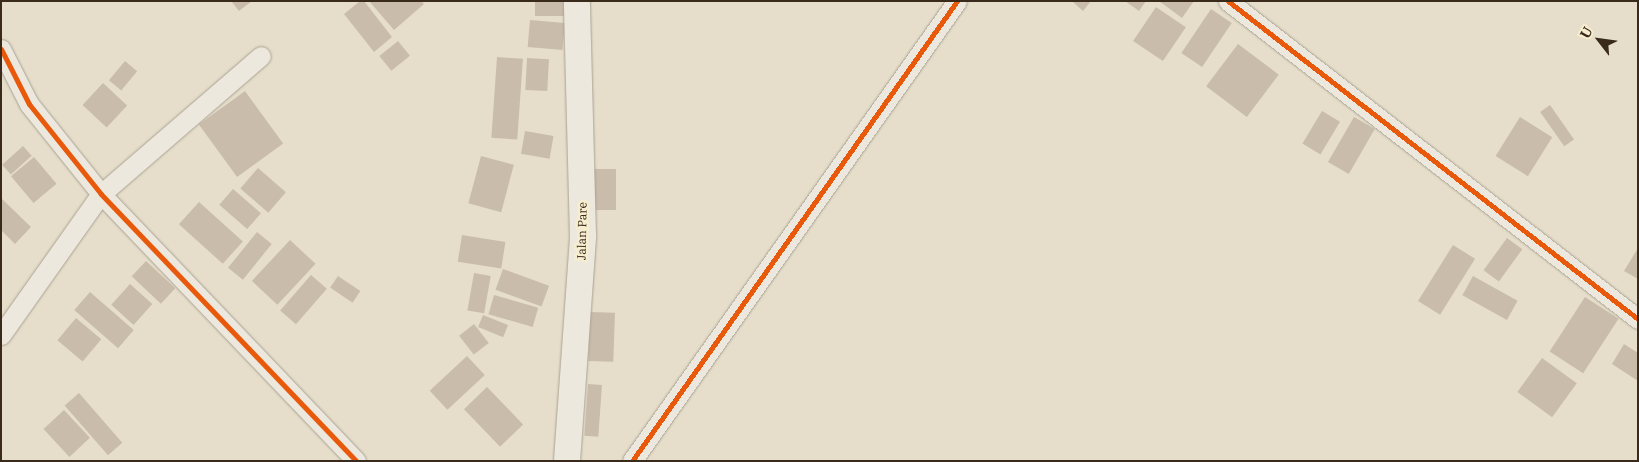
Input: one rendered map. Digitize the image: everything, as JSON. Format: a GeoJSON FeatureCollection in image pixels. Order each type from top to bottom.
{"type":"FeatureCollection","features":[{"type":"Feature","properties":{"kind":"street","name":"Jalan Pare"},"geometry":{"type":"LineString","coordinates":[[567,461],[583,236],[577,1]]}},
{"type":"Feature","properties":{"kind":"street"},"geometry":{"type":"LineString","coordinates":[[632,461],[957,1]]}},
{"type":"Feature","properties":{"kind":"street"},"geometry":{"type":"LineString","coordinates":[[1228,1],[1638,319]]}},
{"type":"Feature","properties":{"kind":"street"},"geometry":{"type":"LineString","coordinates":[[1,49],[29,104],[101,194],[356,461]]}},
{"type":"Feature","properties":{"kind":"street"},"geometry":{"type":"LineString","coordinates":[[1,335],[101,194],[260,56]]}},
{"type":"Feature","properties":{"kind":"building"},"geometry":{"type":"Polygon","coordinates":[[[231,1],[252,1],[239,11],[231,1]]]}},
{"type":"Feature","properties":{"kind":"building"},"geometry":{"type":"Polygon","coordinates":[[[360,1],[364,1],[392,37],[374,52],[344,14],[360,1]]]}},
{"type":"Feature","properties":{"kind":"building"},"geometry":{"type":"Polygon","coordinates":[[[369,1],[421,1],[424,4],[394,30],[369,1]]]}},
{"type":"Feature","properties":{"kind":"building"},"geometry":{"type":"Polygon","coordinates":[[[535,1],[565,1],[565,16],[535,16],[535,1]]]}},
{"type":"Feature","properties":{"kind":"building"},"geometry":{"type":"Polygon","coordinates":[[[1072,1],[1091,1],[1083,11],[1072,1]]]}},
{"type":"Feature","properties":{"kind":"building"},"geometry":{"type":"Polygon","coordinates":[[[1125,1],[1146,1],[1139,11],[1125,1]]]}},
{"type":"Feature","properties":{"kind":"building"},"geometry":{"type":"Polygon","coordinates":[[[1159,1],[1194,1],[1182,18],[1159,1]]]}},
{"type":"Feature","properties":{"kind":"building"},"geometry":{"type":"Polygon","coordinates":[[[1156,7],[1186,27],[1163,61],[1133,41],[1156,7]]]}},
{"type":"Feature","properties":{"kind":"building"},"geometry":{"type":"Polygon","coordinates":[[[1211,9],[1232,23],[1202,67],[1181,53],[1211,9]]]}},
{"type":"Feature","properties":{"kind":"building"},"geometry":{"type":"Polygon","coordinates":[[[530,20],[565,23],[563,50],[528,47],[530,20]]]}},
{"type":"Feature","properties":{"kind":"building"},"geometry":{"type":"Polygon","coordinates":[[[398,41],[410,56],[391,71],[379,56],[398,41]]]}},
{"type":"Feature","properties":{"kind":"building"},"geometry":{"type":"Polygon","coordinates":[[[1238,44],[1279,75],[1247,117],[1206,86],[1238,44]]]}},
{"type":"Feature","properties":{"kind":"building"},"geometry":{"type":"Polygon","coordinates":[[[497,57],[523,59],[517,140],[491,138],[497,57]]]}},
{"type":"Feature","properties":{"kind":"building"},"geometry":{"type":"Polygon","coordinates":[[[527,58],[549,59],[547,91],[525,90],[527,58]]]}},
{"type":"Feature","properties":{"kind":"building"},"geometry":{"type":"Polygon","coordinates":[[[125,61],[137,71],[121,90],[109,80],[125,61]]]}},
{"type":"Feature","properties":{"kind":"building"},"geometry":{"type":"Polygon","coordinates":[[[103,83],[127,106],[107,127],[83,105],[103,83]]]}},
{"type":"Feature","properties":{"kind":"building"},"geometry":{"type":"Polygon","coordinates":[[[245,91],[283,144],[237,177],[199,125],[245,91]]]}},
{"type":"Feature","properties":{"kind":"building"},"geometry":{"type":"Polygon","coordinates":[[[1550,105],[1574,139],[1564,146],[1540,112],[1550,105]]]}},
{"type":"Feature","properties":{"kind":"building"},"geometry":{"type":"Polygon","coordinates":[[[1322,111],[1340,122],[1320,154],[1302,144],[1322,111]]]}},
{"type":"Feature","properties":{"kind":"building"},"geometry":{"type":"Polygon","coordinates":[[[1354,117],[1375,129],[1349,174],[1328,162],[1354,117]]]}},
{"type":"Feature","properties":{"kind":"building"},"geometry":{"type":"Polygon","coordinates":[[[1520,117],[1552,137],[1528,176],[1496,156],[1520,117]]]}},
{"type":"Feature","properties":{"kind":"building"},"geometry":{"type":"Polygon","coordinates":[[[525,131],[554,136],[550,159],[521,154],[525,131]]]}},
{"type":"Feature","properties":{"kind":"building"},"geometry":{"type":"Polygon","coordinates":[[[23,146],[32,156],[11,174],[2,165],[23,146]]]}},
{"type":"Feature","properties":{"kind":"building"},"geometry":{"type":"Polygon","coordinates":[[[481,156],[514,165],[501,212],[468,203],[481,156]]]}},
{"type":"Feature","properties":{"kind":"building"},"geometry":{"type":"Polygon","coordinates":[[[34,157],[56,184],[34,203],[11,176],[34,157]]]}},
{"type":"Feature","properties":{"kind":"building"},"geometry":{"type":"Polygon","coordinates":[[[258,168],[286,192],[268,213],[240,188],[258,168]]]}},
{"type":"Feature","properties":{"kind":"building"},"geometry":{"type":"Polygon","coordinates":[[[594,169],[616,169],[616,210],[594,210],[594,169]]]}},
{"type":"Feature","properties":{"kind":"building"},"geometry":{"type":"Polygon","coordinates":[[[233,189],[261,213],[247,229],[219,205],[233,189]]]}},
{"type":"Feature","properties":{"kind":"building"},"geometry":{"type":"Polygon","coordinates":[[[1,198],[31,227],[15,244],[1,230],[1,198]]]}},
{"type":"Feature","properties":{"kind":"building"},"geometry":{"type":"Polygon","coordinates":[[[199,202],[243,241],[223,264],[179,224],[199,202]]]}},
{"type":"Feature","properties":{"kind":"building"},"geometry":{"type":"Polygon","coordinates":[[[257,232],[272,244],[243,280],[228,268],[257,232]]]}},
{"type":"Feature","properties":{"kind":"building"},"geometry":{"type":"Polygon","coordinates":[[[462,235],[505,242],[501,269],[458,262],[462,235]]]}},
{"type":"Feature","properties":{"kind":"building"},"geometry":{"type":"Polygon","coordinates":[[[1507,238],[1522,249],[1499,282],[1483,270],[1507,238]]]}},
{"type":"Feature","properties":{"kind":"building"},"geometry":{"type":"Polygon","coordinates":[[[290,240],[316,264],[277,305],[252,281],[290,240]]]}},
{"type":"Feature","properties":{"kind":"building"},"geometry":{"type":"Polygon","coordinates":[[[1453,245],[1475,259],[1440,315],[1418,301],[1453,245]]]}},
{"type":"Feature","properties":{"kind":"building"},"geometry":{"type":"Polygon","coordinates":[[[1638,248],[1638,279],[1624,271],[1638,248]]]}},
{"type":"Feature","properties":{"kind":"building"},"geometry":{"type":"Polygon","coordinates":[[[146,261],[175,288],[161,304],[132,276],[146,261]]]}},
{"type":"Feature","properties":{"kind":"building"},"geometry":{"type":"Polygon","coordinates":[[[503,269],[549,286],[542,306],[495,290],[503,269]]]}},
{"type":"Feature","properties":{"kind":"building"},"geometry":{"type":"Polygon","coordinates":[[[474,273],[491,276],[484,313],[467,310],[474,273]]]}},
{"type":"Feature","properties":{"kind":"building"},"geometry":{"type":"Polygon","coordinates":[[[311,275],[327,289],[296,324],[280,310],[311,275]]]}},
{"type":"Feature","properties":{"kind":"building"},"geometry":{"type":"Polygon","coordinates":[[[338,276],[360,291],[353,303],[330,288],[338,276]]]}},
{"type":"Feature","properties":{"kind":"building"},"geometry":{"type":"Polygon","coordinates":[[[1473,276],[1518,301],[1507,320],[1462,295],[1473,276]]]}},
{"type":"Feature","properties":{"kind":"building"},"geometry":{"type":"Polygon","coordinates":[[[130,284],[152,304],[134,325],[111,305],[130,284]]]}},
{"type":"Feature","properties":{"kind":"building"},"geometry":{"type":"Polygon","coordinates":[[[90,292],[134,330],[118,348],[74,310],[90,292]]]}},
{"type":"Feature","properties":{"kind":"building"},"geometry":{"type":"Polygon","coordinates":[[[494,295],[538,308],[533,327],[488,314],[494,295]]]}},
{"type":"Feature","properties":{"kind":"building"},"geometry":{"type":"Polygon","coordinates":[[[1585,297],[1619,319],[1583,373],[1550,352],[1585,297]]]}},
{"type":"Feature","properties":{"kind":"building"},"geometry":{"type":"Polygon","coordinates":[[[590,312],[615,313],[613,362],[588,361],[590,312]]]}},
{"type":"Feature","properties":{"kind":"building"},"geometry":{"type":"Polygon","coordinates":[[[483,315],[508,325],[503,337],[478,327],[483,315]]]}},
{"type":"Feature","properties":{"kind":"building"},"geometry":{"type":"Polygon","coordinates":[[[76,318],[101,339],[83,361],[57,340],[76,318]]]}},
{"type":"Feature","properties":{"kind":"building"},"geometry":{"type":"Polygon","coordinates":[[[474,324],[489,343],[474,355],[459,336],[474,324]]]}},
{"type":"Feature","properties":{"kind":"building"},"geometry":{"type":"Polygon","coordinates":[[[1624,344],[1638,353],[1638,381],[1612,364],[1624,344]]]}},
{"type":"Feature","properties":{"kind":"building"},"geometry":{"type":"Polygon","coordinates":[[[467,356],[485,375],[447,410],[430,391],[467,356]]]}},
{"type":"Feature","properties":{"kind":"building"},"geometry":{"type":"Polygon","coordinates":[[[1542,358],[1577,383],[1552,417],[1517,392],[1542,358]]]}},
{"type":"Feature","properties":{"kind":"building"},"geometry":{"type":"Polygon","coordinates":[[[588,384],[602,385],[598,437],[584,436],[588,384]]]}},
{"type":"Feature","properties":{"kind":"building"},"geometry":{"type":"Polygon","coordinates":[[[487,387],[523,424],[500,447],[464,409],[487,387]]]}},
{"type":"Feature","properties":{"kind":"building"},"geometry":{"type":"Polygon","coordinates":[[[79,393],[122,443],[108,455],[65,405],[79,393]]]}},
{"type":"Feature","properties":{"kind":"building"},"geometry":{"type":"Polygon","coordinates":[[[64,410],[90,438],[69,457],[44,429],[64,410]]]}},
{"type":"Feature","properties":{"kind":"cycle path"},"geometry":{"type":"LineString","coordinates":[[632,461],[957,1]]}},
{"type":"Feature","properties":{"kind":"cycle path"},"geometry":{"type":"LineString","coordinates":[[1228,1],[1638,319]]}},
{"type":"Feature","properties":{"kind":"cycle path"},"geometry":{"type":"LineString","coordinates":[[1,49],[29,104],[101,194],[356,461]]}}]}
